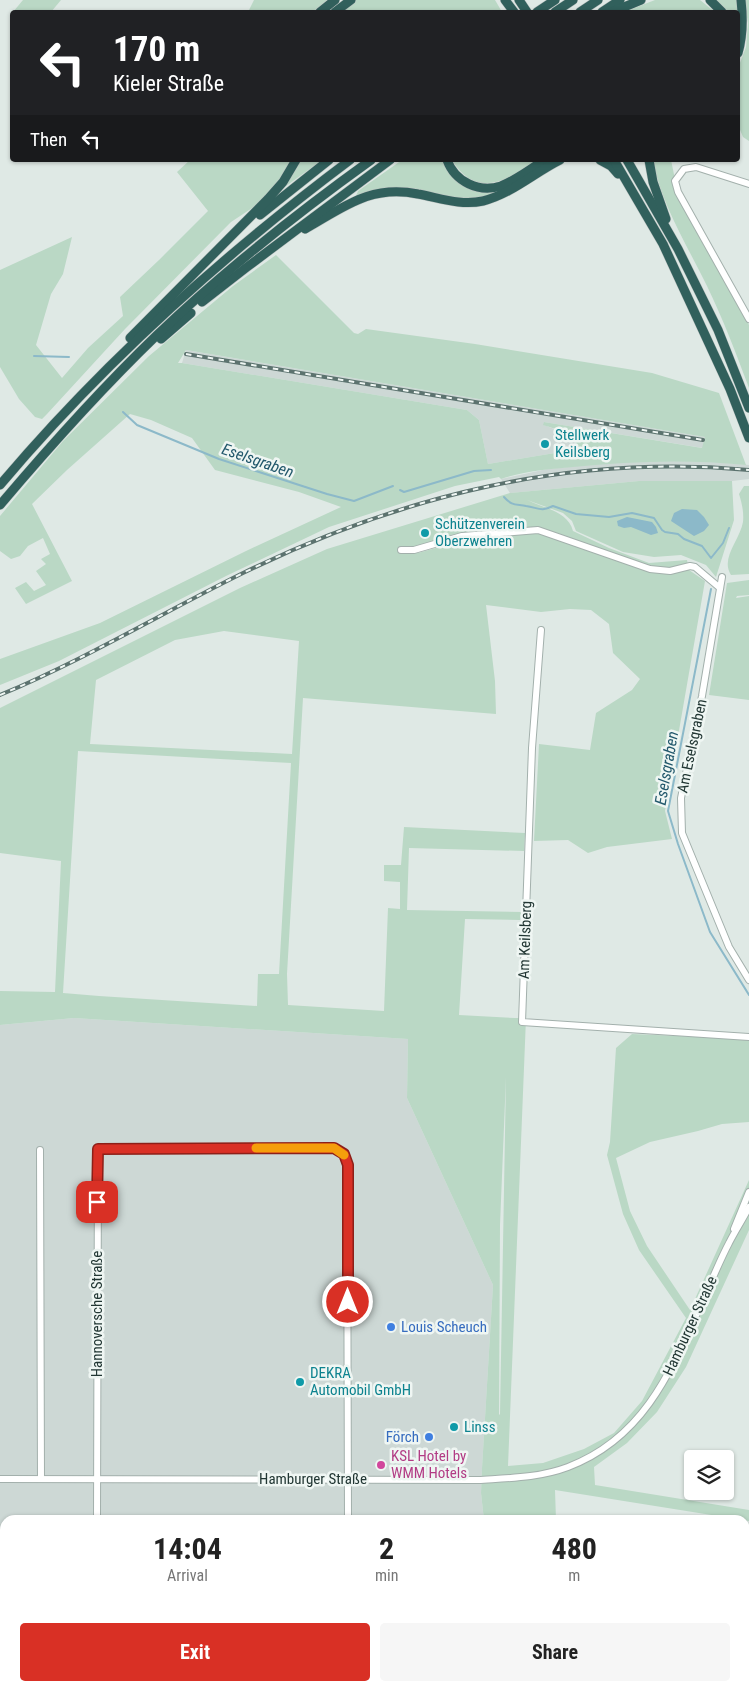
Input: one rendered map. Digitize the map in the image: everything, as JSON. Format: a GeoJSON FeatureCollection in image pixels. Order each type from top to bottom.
{"type":"FeatureCollection","features":[{"type":"Feature","properties":{"kind":"highway"},"geometry":{"type":"LineString","coordinates":[[322,10],[335,0]]}},
{"type":"Feature","properties":{"kind":"highway"},"geometry":{"type":"LineString","coordinates":[[338,10],[351,0]]}},
{"type":"Feature","properties":{"kind":"highway"},"geometry":{"type":"LineString","coordinates":[[540,10],[555,0]]}},
{"type":"Feature","properties":{"kind":"highway"},"geometry":{"type":"LineString","coordinates":[[558,10],[573,0]]}},
{"type":"Feature","properties":{"kind":"highway"},"geometry":{"type":"LineString","coordinates":[[583,10],[598,0]]}},
{"type":"Feature","properties":{"kind":"highway"},"geometry":{"type":"LineString","coordinates":[[605,10],[620,0]]}},
{"type":"Feature","properties":{"kind":"highway"},"geometry":{"type":"LineString","coordinates":[[617,10],[641,0]]}},
{"type":"Feature","properties":{"kind":"highway"},"geometry":{"type":"LineString","coordinates":[[710,0],[720,10]]}},
{"type":"Feature","properties":{"kind":"highway"},"geometry":{"type":"LineString","coordinates":[[740,46],[743,21],[741,0]]}},
{"type":"Feature","properties":{"kind":"highway"},"geometry":{"type":"LineString","coordinates":[[104,371],[141,326],[225,244],[273,193],[283,182],[295,162]]}},
{"type":"Feature","properties":{"kind":"highway"},"geometry":{"type":"LineString","coordinates":[[225,244],[327,162]]}},
{"type":"Feature","properties":{"kind":"highway"},"geometry":{"type":"LineString","coordinates":[[0,485],[35,444],[104,371],[174,303],[242,245],[347,162]]}},
{"type":"Feature","properties":{"kind":"highway"},"geometry":{"type":"LineString","coordinates":[[0,505],[44,452],[158,334],[284,226],[367,162]]}},
{"type":"Feature","properties":{"kind":"highway"},"geometry":{"type":"LineString","coordinates":[[113,379],[220,288],[387,162]]}},
{"type":"Feature","properties":{"kind":"highway"},"geometry":{"type":"LineString","coordinates":[[448,162],[450,168],[465,182],[476,187],[487,188],[499,187],[541,162]]}},
{"type":"Feature","properties":{"kind":"highway"},"geometry":{"type":"LineString","coordinates":[[272,248],[336,211],[372,194],[395,191],[417,193],[460,203],[482,201],[502,194],[557,162]]}},
{"type":"Feature","properties":{"kind":"highway"},"geometry":{"type":"LineString","coordinates":[[604,162],[611,166],[635,196]]}},
{"type":"Feature","properties":{"kind":"highway"},"geometry":{"type":"LineString","coordinates":[[615,162],[671,261],[730,389],[749,438]]}},
{"type":"Feature","properties":{"kind":"highway"},"geometry":{"type":"LineString","coordinates":[[627,162],[678,249],[718,330],[749,408]]}},
{"type":"Feature","properties":{"kind":"highway"},"geometry":{"type":"LineString","coordinates":[[649,162],[653,182],[678,249]]}},
{"type":"Feature","properties":{"kind":"street"},"geometry":{"type":"LineString","coordinates":[[749,184],[696,167],[684,168],[675,181],[678,192],[749,319]]}},
{"type":"Feature","properties":{"kind":"street"},"geometry":{"type":"LineString","coordinates":[[740,304],[749,301]]}},
{"type":"Feature","properties":{"kind":"street"},"geometry":{"type":"LineString","coordinates":[[402,550],[414,550],[462,536],[538,530],[650,570],[670,571],[690,566],[695,567],[720,588]]}},
{"type":"Feature","properties":{"kind":"street","name":"Am Eselsgraben"},"geometry":{"type":"LineString","coordinates":[[722,577],[702,696],[681,798],[682,833],[730,947],[749,980]]}},
{"type":"Feature","properties":{"kind":"street","name":"Am Keilsberg"},"geometry":{"type":"LineString","coordinates":[[541,630],[532,748],[522,1022],[749,1036]]}},
{"type":"Feature","properties":{"kind":"street","name":"Hannoversche Straße"},"geometry":{"type":"LineString","coordinates":[[97,1515],[98,1149],[334,1148],[344,1154],[348,1165],[348,1479]]}},
{"type":"Feature","properties":{"kind":"street"},"geometry":{"type":"LineString","coordinates":[[40,1150],[41,1479]]}},
{"type":"Feature","properties":{"kind":"street"},"geometry":{"type":"LineString","coordinates":[[729,1242],[749,1192]]}},
{"type":"Feature","properties":{"kind":"street","name":"Hamburger Straße"},"geometry":{"type":"LineString","coordinates":[[0,1479],[478,1480],[528,1477],[567,1467],[605,1448],[638,1418],[655,1396],[669,1372],[729,1242],[749,1207]]}},
{"type":"Feature","properties":{"kind":"street"},"geometry":{"type":"LineString","coordinates":[[348,1479],[348,1515]]}},
{"type":"Feature","properties":{"kind":"shaded area"},"geometry":{"type":"Polygon","coordinates":[[[186,350],[705,437],[703,448],[544,422],[544,425],[570,435],[579,449],[488,464],[479,420],[467,410],[182,363],[186,350]]]}},
{"type":"Feature","properties":{"kind":"shaded area"},"geometry":{"type":"Polygon","coordinates":[[[627,461],[706,461],[749,465],[749,479],[732,481],[639,481],[510,493],[501,479],[547,469],[627,461]]]}},
{"type":"Feature","properties":{"kind":"shaded area"},"geometry":{"type":"Polygon","coordinates":[[[74,1018],[408,1039],[407,1098],[493,1285],[482,1468],[481,1493],[483,1515],[0,1515],[0,1025],[74,1018]]]}},
{"type":"Feature","properties":{"kind":"green space"},"geometry":{"type":"Polygon","coordinates":[[[23,0],[61,0],[53,10],[15,10],[23,0]]]}},
{"type":"Feature","properties":{"kind":"green space"},"geometry":{"type":"Polygon","coordinates":[[[254,0],[327,0],[315,10],[249,10],[254,0]]]}},
{"type":"Feature","properties":{"kind":"green space"},"geometry":{"type":"Polygon","coordinates":[[[356,0],[495,0],[501,10],[342,10],[356,0]]]}},
{"type":"Feature","properties":{"kind":"green space"},"geometry":{"type":"Polygon","coordinates":[[[655,0],[700,0],[712,10],[629,10],[655,0]]]}},
{"type":"Feature","properties":{"kind":"green space"},"geometry":{"type":"Polygon","coordinates":[[[716,0],[738,0],[739,10],[724,10],[716,0]]]}},
{"type":"Feature","properties":{"kind":"green space"},"geometry":{"type":"Polygon","coordinates":[[[744,0],[749,0],[749,141],[743,137],[740,130],[740,63],[746,47],[748,23],[744,0]]]}},
{"type":"Feature","properties":{"kind":"green space"},"geometry":{"type":"Polygon","coordinates":[[[188,162],[319,162],[231,222],[125,329],[42,419],[35,417],[19,399],[0,367],[0,270],[72,237],[63,274],[51,294],[36,345],[62,378],[88,348],[123,316],[120,297],[208,211],[177,172],[188,162]]]}},
{"type":"Feature","properties":{"kind":"green space"},"geometry":{"type":"Polygon","coordinates":[[[399,162],[445,162],[452,176],[458,180],[473,186],[499,190],[489,195],[475,198],[447,196],[402,187],[375,190],[356,196],[358,191],[399,162]]]}},
{"type":"Feature","properties":{"kind":"green space"},"geometry":{"type":"Polygon","coordinates":[[[454,162],[536,162],[516,174],[493,182],[482,183],[472,180],[462,173],[454,162]]]}},
{"type":"Feature","properties":{"kind":"green space"},"geometry":{"type":"Polygon","coordinates":[[[654,162],[671,162],[677,189],[749,325],[749,388],[713,298],[668,208],[654,162]]]}},
{"type":"Feature","properties":{"kind":"green space"},"geometry":{"type":"Polygon","coordinates":[[[276,255],[354,333],[358,334],[366,329],[475,344],[652,373],[719,393],[746,465],[681,461],[616,463],[537,471],[455,486],[329,527],[226,576],[59,661],[0,685],[0,659],[100,623],[246,551],[341,507],[299,492],[215,470],[192,438],[151,420],[130,414],[32,504],[72,581],[26,604],[15,588],[26,582],[34,591],[46,585],[36,571],[46,564],[41,559],[50,554],[43,538],[28,546],[20,556],[11,559],[0,551],[0,516],[63,441],[149,356],[233,286],[276,255]],[[186,350],[178,363],[467,410],[479,420],[488,464],[579,449],[573,439],[560,431],[543,425],[544,422],[702,448],[705,437],[186,350]]]}},
{"type":"Feature","properties":{"kind":"green space"},"geometry":{"type":"Polygon","coordinates":[[[639,481],[732,481],[734,520],[716,577],[706,565],[681,555],[654,557],[623,552],[576,531],[572,521],[563,513],[527,500],[554,511],[566,519],[573,531],[609,548],[649,563],[687,560],[689,570],[705,581],[665,811],[672,839],[607,847],[588,853],[568,840],[534,841],[539,744],[590,750],[596,713],[632,690],[640,679],[613,653],[609,624],[591,610],[570,609],[541,612],[486,605],[495,681],[496,714],[303,698],[287,974],[288,1005],[384,1011],[388,908],[400,909],[400,882],[384,881],[384,865],[401,865],[404,827],[525,833],[524,851],[409,848],[407,910],[522,912],[520,920],[465,919],[459,1015],[526,1018],[508,1466],[543,1463],[584,1449],[614,1433],[642,1401],[686,1318],[639,1250],[623,1214],[607,1155],[610,1142],[616,1048],[632,1034],[749,1039],[749,1122],[722,1124],[650,1142],[616,1158],[630,1211],[647,1246],[690,1310],[749,1180],[749,1230],[686,1367],[657,1412],[627,1443],[594,1467],[595,1485],[749,1510],[749,1515],[711,1515],[555,1490],[556,1515],[483,1515],[481,1493],[482,1468],[493,1285],[407,1098],[408,1039],[74,1018],[0,1025],[0,991],[55,992],[61,861],[0,853],[0,708],[240,588],[327,549],[510,493],[639,481]],[[487,531],[411,553],[418,553],[464,540],[486,537],[487,531]],[[224,631],[175,640],[96,680],[90,744],[292,754],[299,641],[224,631]],[[78,751],[63,993],[257,1006],[258,974],[279,974],[291,763],[78,751]],[[506,1077],[500,1225],[500,1414],[506,1077]]]}},
{"type":"Feature","properties":{"kind":"green space"},"geometry":{"type":"Polygon","coordinates":[[[744,486],[749,486],[749,574],[731,575],[728,569],[728,562],[743,522],[739,494],[744,486]]]}},
{"type":"Feature","properties":{"kind":"green space"},"geometry":{"type":"Polygon","coordinates":[[[749,580],[749,595],[737,596],[736,598],[749,596],[749,700],[709,695],[727,583],[749,580]]]}},
{"type":"Feature","properties":{"kind":"water"},"geometry":{"type":"Polygon","coordinates":[[[682,509],[697,510],[709,525],[704,531],[694,536],[671,521],[674,513],[682,509]]]}},
{"type":"Feature","properties":{"kind":"water"},"geometry":{"type":"Polygon","coordinates":[[[627,517],[652,522],[658,533],[651,535],[631,527],[624,528],[618,526],[617,521],[627,517]]]}},
{"type":"Feature","properties":{"kind":"waterway","name":"Eselsgraben"},"geometry":{"type":"LineString","coordinates":[[34,356],[69,357]]}},
{"type":"Feature","properties":{"kind":"waterway","name":"Eselsgraben"},"geometry":{"type":"LineString","coordinates":[[123,412],[137,425],[219,459],[327,494],[354,501],[393,486]]}},
{"type":"Feature","properties":{"kind":"waterway","name":"Eselsgraben"},"geometry":{"type":"LineString","coordinates":[[400,490],[404,492],[474,471],[491,470]]}},
{"type":"Feature","properties":{"kind":"waterway","name":"Eselsgraben"},"geometry":{"type":"LineString","coordinates":[[504,497],[514,504],[540,509],[553,506],[576,514],[609,517],[632,513],[654,518],[662,530],[678,534],[684,539],[702,546],[711,558],[723,543],[729,528]]}},
{"type":"Feature","properties":{"kind":"waterway","name":"Eselsgraben"},"geometry":{"type":"LineString","coordinates":[[711,589],[668,811],[710,932],[749,995]]}},
{"type":"Feature","properties":{"kind":"railway"},"geometry":{"type":"LineString","coordinates":[[186,354],[703,440]]}},
{"type":"Feature","properties":{"kind":"railway"},"geometry":{"type":"LineString","coordinates":[[0,695],[92,652],[243,573],[303,546],[364,522],[426,502],[489,486],[552,475],[617,468],[682,467],[749,470]]}},
{"type":"Feature","properties":{"kind":"slow traffic"},"geometry":{"type":"LineString","coordinates":[[256,1148],[334,1148],[344,1155]]}},
{"type":"Feature","properties":{"kind":"place","name":"Stellwerk Keilsberg"},"geometry":{"type":"Point","coordinates":[545,444]}},
{"type":"Feature","properties":{"kind":"place","name":"Schützenverein Oberzwehren"},"geometry":{"type":"Point","coordinates":[425,533]}},
{"type":"Feature","properties":{"kind":"place","name":"Louis Scheuch"},"geometry":{"type":"Point","coordinates":[391,1327]}},
{"type":"Feature","properties":{"kind":"place","name":"DEKRA Automobil GmbH"},"geometry":{"type":"Point","coordinates":[300,1382]}},
{"type":"Feature","properties":{"kind":"place","name":"Linss"},"geometry":{"type":"Point","coordinates":[454,1427]}},
{"type":"Feature","properties":{"kind":"place","name":"Förch"},"geometry":{"type":"Point","coordinates":[429,1437]}},
{"type":"Feature","properties":{"kind":"place","name":"KSL Hotel by WMM Hotels"},"geometry":{"type":"Point","coordinates":[381,1465]}},
{"type":"Feature","properties":{"kind":"route"},"geometry":{"type":"LineString","coordinates":[[97,1202],[98,1149],[334,1148],[344,1154],[348,1165],[348,1302]]}}]}
